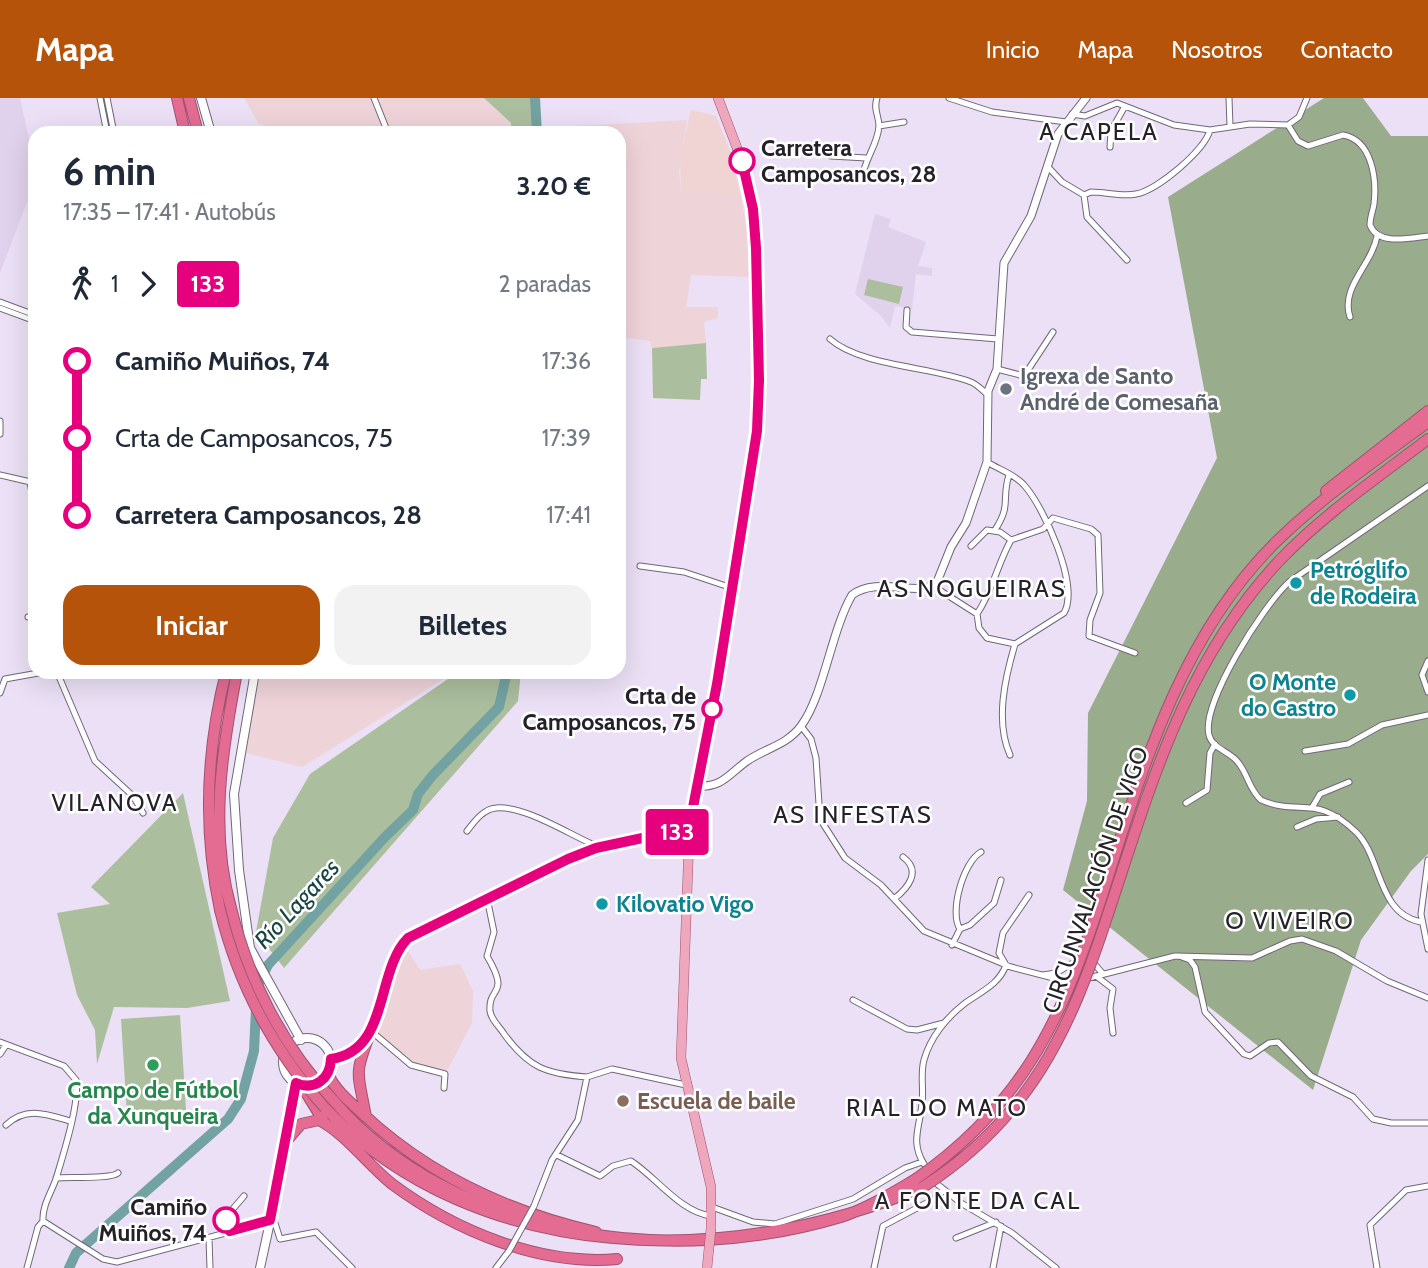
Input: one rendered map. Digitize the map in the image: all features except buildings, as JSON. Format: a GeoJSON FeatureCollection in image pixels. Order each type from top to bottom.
{"type":"FeatureCollection","features":[{"type":"Feature","properties":{"kind":"highway"},"geometry":{"type":"LineString","coordinates":[[177,98],[183,126]]}},
{"type":"Feature","properties":{"kind":"highway"},"geometry":{"type":"LineString","coordinates":[[189,98],[196,126]]}},
{"type":"Feature","properties":{"kind":"highway"},"geometry":{"type":"LineString","coordinates":[[1276,542],[1290,523],[1338,480],[1428,411]]}},
{"type":"Feature","properties":{"kind":"highway","name":"CIRCUNVALACIÓN DE VIGO"},"geometry":{"type":"LineString","coordinates":[[1103,913],[1165,713],[1198,647],[1221,611],[1276,542],[1325,499],[1428,422]]}},
{"type":"Feature","properties":{"kind":"highway","name":"CIRCUNVALACIÓN DE VIGO"},"geometry":{"type":"LineString","coordinates":[[824,1234],[891,1207],[966,1141],[1013,1089],[1035,1057],[1065,1001],[1103,913],[1171,727],[1211,651],[1246,601],[1305,536],[1339,506],[1428,439]]}},
{"type":"Feature","properties":{"kind":"highway","name":"CIRCUNVALACIÓN DE VIGO"},"geometry":{"type":"LineString","coordinates":[[222,679],[208,790],[209,836],[225,909],[271,1013],[329,1104],[382,1160],[432,1194],[482,1219],[560,1243],[626,1257],[593,1261],[552,1257],[494,1239],[445,1216],[393,1185],[324,1123]]}},
{"type":"Feature","properties":{"kind":"highway","name":"CIRCUNVALACIÓN DE VIGO"},"geometry":{"type":"LineString","coordinates":[[225,909],[219,806],[225,737],[236,679]]}},
{"type":"Feature","properties":{"kind":"highway"},"geometry":{"type":"LineString","coordinates":[[366,1117],[357,1076],[360,1056],[371,1031]]}},
{"type":"Feature","properties":{"kind":"highway"},"geometry":{"type":"LineString","coordinates":[[328,1074],[337,1088],[366,1117],[416,1158],[483,1195],[570,1227],[655,1241],[664,1245]]}},
{"type":"Feature","properties":{"kind":"highway"},"geometry":{"type":"LineString","coordinates":[[299,1085],[324,1123]]}},
{"type":"Feature","properties":{"kind":"highway","name":"CIRCUNVALACIÓN DE VIGO"},"geometry":{"type":"LineString","coordinates":[[329,1104],[393,1155],[435,1183],[477,1204],[559,1233],[664,1245],[744,1242],[793,1232],[843,1217],[920,1183]]}},
{"type":"Feature","properties":{"kind":"highway"},"geometry":{"type":"LineString","coordinates":[[288,1139],[305,1121],[313,1119],[324,1123]]}},
{"type":"Feature","properties":{"kind":"highway"},"geometry":{"type":"LineString","coordinates":[[694,1255],[722,1255]]}},
{"type":"Feature","properties":{"kind":"main road"},"geometry":{"type":"LineString","coordinates":[[201,98],[209,126]]}},
{"type":"Feature","properties":{"kind":"main road"},"geometry":{"type":"LineString","coordinates":[[707,1268],[712,1212],[707,1165],[686,1085],[680,1032],[690,841],[684,839],[697,786],[733,588],[756,443],[758,315],[750,191],[719,98]]}},
{"type":"Feature","properties":{"kind":"main road"},"geometry":{"type":"LineString","coordinates":[[254,679],[237,767],[233,808],[239,870],[252,953],[301,1040]]}},
{"type":"Feature","properties":{"kind":"main road"},"geometry":{"type":"LineString","coordinates":[[301,1040],[320,1043],[331,1059],[328,1074],[317,1084],[299,1085],[285,1072],[284,1057],[288,1048],[301,1040]]}},
{"type":"Feature","properties":{"kind":"main road"},"geometry":{"type":"LineString","coordinates":[[260,1268],[299,1085]]}},
{"type":"Feature","properties":{"kind":"street"},"geometry":{"type":"LineString","coordinates":[[100,98],[106,126]]}},
{"type":"Feature","properties":{"kind":"street"},"geometry":{"type":"LineString","coordinates":[[107,98],[113,126]]}},
{"type":"Feature","properties":{"kind":"street"},"geometry":{"type":"LineString","coordinates":[[374,98],[385,126]]}},
{"type":"Feature","properties":{"kind":"street"},"geometry":{"type":"LineString","coordinates":[[862,180],[866,158],[879,126],[875,108],[877,98]]}},
{"type":"Feature","properties":{"kind":"street"},"geometry":{"type":"LineString","coordinates":[[950,98],[992,112],[1066,121]]}},
{"type":"Feature","properties":{"kind":"street"},"geometry":{"type":"LineString","coordinates":[[933,586],[951,547],[966,523],[987,462],[988,395],[997,369],[1004,263],[1031,216],[1038,188],[1058,134],[1086,98]]}},
{"type":"Feature","properties":{"kind":"street"},"geometry":{"type":"LineString","coordinates":[[1229,98],[1230,127]]}},
{"type":"Feature","properties":{"kind":"street"},"geometry":{"type":"LineString","coordinates":[[1072,114],[1085,116],[1113,103],[1174,125],[1210,130],[1288,125],[1299,117],[1307,98]]}},
{"type":"Feature","properties":{"kind":"street"},"geometry":{"type":"LineString","coordinates":[[1111,146],[1111,131],[1125,106]]}},
{"type":"Feature","properties":{"kind":"street"},"geometry":{"type":"LineString","coordinates":[[879,126],[904,122]]}},
{"type":"Feature","properties":{"kind":"street"},"geometry":{"type":"LineString","coordinates":[[1288,125],[1298,141],[1308,146],[1343,135],[1363,145],[1371,164],[1374,200],[1370,225],[1377,236],[1389,239],[1428,236]]}},
{"type":"Feature","properties":{"kind":"street"},"geometry":{"type":"LineString","coordinates":[[1048,167],[1062,181],[1084,195],[1141,192],[1171,175],[1205,142],[1210,130]]}},
{"type":"Feature","properties":{"kind":"street"},"geometry":{"type":"LineString","coordinates":[[831,156],[866,158]]}},
{"type":"Feature","properties":{"kind":"street"},"geometry":{"type":"LineString","coordinates":[[1084,195],[1087,216],[1127,260]]}},
{"type":"Feature","properties":{"kind":"street"},"geometry":{"type":"LineString","coordinates":[[1350,317],[1349,294],[1372,256],[1377,236]]}},
{"type":"Feature","properties":{"kind":"street"},"geometry":{"type":"LineString","coordinates":[[0,302],[28,312]]}},
{"type":"Feature","properties":{"kind":"street"},"geometry":{"type":"LineString","coordinates":[[0,308],[28,318]]}},
{"type":"Feature","properties":{"kind":"street"},"geometry":{"type":"LineString","coordinates":[[907,310],[906,327],[912,332],[998,339]]}},
{"type":"Feature","properties":{"kind":"street"},"geometry":{"type":"LineString","coordinates":[[997,369],[1020,375],[1027,373],[1053,332]]}},
{"type":"Feature","properties":{"kind":"street"},"geometry":{"type":"LineString","coordinates":[[830,339],[847,349],[885,361],[972,382],[988,395]]}},
{"type":"Feature","properties":{"kind":"street"},"geometry":{"type":"LineString","coordinates":[[0,421],[0,434]]}},
{"type":"Feature","properties":{"kind":"street"},"geometry":{"type":"LineString","coordinates":[[987,462],[1024,484],[1048,523],[1061,558],[1066,609],[1055,620],[1015,644],[987,638],[979,628],[977,614],[992,589],[996,569],[1011,540],[1043,529],[1048,523],[1056,519],[1091,529],[1098,535],[1100,593],[1088,632],[1092,639],[1135,653]]}},
{"type":"Feature","properties":{"kind":"street"},"geometry":{"type":"LineString","coordinates":[[0,475],[28,481]]}},
{"type":"Feature","properties":{"kind":"street"},"geometry":{"type":"LineString","coordinates":[[995,530],[1007,509],[1005,488],[1009,475]]}},
{"type":"Feature","properties":{"kind":"street"},"geometry":{"type":"LineString","coordinates":[[1421,922],[1409,916],[1387,895],[1366,844],[1339,817],[1313,806],[1261,800],[1249,786],[1237,760],[1215,744],[1209,732],[1210,708],[1240,645],[1276,595],[1289,582],[1428,486]]}},
{"type":"Feature","properties":{"kind":"street"},"geometry":{"type":"LineString","coordinates":[[971,546],[983,531],[995,530],[1011,540]]}},
{"type":"Feature","properties":{"kind":"street"},"geometry":{"type":"LineString","coordinates":[[640,566],[684,572],[733,588]]}},
{"type":"Feature","properties":{"kind":"street"},"geometry":{"type":"LineString","coordinates":[[697,786],[715,786],[723,782],[752,758],[777,747],[801,726],[852,595],[872,585],[933,586],[977,614]]}},
{"type":"Feature","properties":{"kind":"street"},"geometry":{"type":"LineString","coordinates":[[1010,755],[1004,739],[1002,714],[1015,644]]}},
{"type":"Feature","properties":{"kind":"street"},"geometry":{"type":"LineString","coordinates":[[1428,661],[1422,675],[1428,692]]}},
{"type":"Feature","properties":{"kind":"street"},"geometry":{"type":"LineString","coordinates":[[0,693],[1,683],[12,676],[28,674]]}},
{"type":"Feature","properties":{"kind":"street"},"geometry":{"type":"LineString","coordinates":[[60,679],[95,761],[133,796],[144,813]]}},
{"type":"Feature","properties":{"kind":"street"},"geometry":{"type":"LineString","coordinates":[[1305,751],[1348,744],[1382,725],[1428,715]]}},
{"type":"Feature","properties":{"kind":"street"},"geometry":{"type":"LineString","coordinates":[[801,726],[811,739],[816,758],[817,804],[827,833],[845,859],[894,899],[918,927],[952,945],[1063,982],[1178,955],[1242,960],[1259,957],[1290,941],[1307,939],[1336,951],[1387,981],[1428,998]]}},
{"type":"Feature","properties":{"kind":"street"},"geometry":{"type":"LineString","coordinates":[[1186,803],[1207,790],[1210,753],[1215,744]]}},
{"type":"Feature","properties":{"kind":"street"},"geometry":{"type":"LineString","coordinates":[[1313,806],[1320,794],[1349,782]]}},
{"type":"Feature","properties":{"kind":"street"},"geometry":{"type":"LineString","coordinates":[[467,831],[484,812],[496,808],[516,810],[596,848]]}},
{"type":"Feature","properties":{"kind":"street"},"geometry":{"type":"LineString","coordinates":[[1297,827],[1316,819],[1339,817]]}},
{"type":"Feature","properties":{"kind":"street"},"geometry":{"type":"LineString","coordinates":[[331,1059],[349,1052],[371,1031],[392,965],[403,942],[413,934],[533,874],[596,848],[686,830]]}},
{"type":"Feature","properties":{"kind":"street"},"geometry":{"type":"LineString","coordinates":[[952,945],[960,929],[956,906],[964,874],[972,858],[981,852]]}},
{"type":"Feature","properties":{"kind":"street"},"geometry":{"type":"LineString","coordinates":[[894,899],[908,887],[912,873],[911,864],[903,857]]}},
{"type":"Feature","properties":{"kind":"street"},"geometry":{"type":"LineString","coordinates":[[1428,860],[1421,922],[1428,948]]}},
{"type":"Feature","properties":{"kind":"street"},"geometry":{"type":"LineString","coordinates":[[960,929],[976,921],[994,903],[1001,880]]}},
{"type":"Feature","properties":{"kind":"street"},"geometry":{"type":"LineString","coordinates":[[1006,965],[999,953],[1003,933],[1029,895]]}},
{"type":"Feature","properties":{"kind":"street"},"geometry":{"type":"LineString","coordinates":[[487,898],[494,932],[487,956],[499,976],[500,984],[490,1007],[493,1018],[528,1062],[556,1073],[587,1077],[612,1069],[686,1085]]}},
{"type":"Feature","properties":{"kind":"street"},"geometry":{"type":"LineString","coordinates":[[1178,955],[1190,960],[1195,967],[1205,1012],[1244,1054],[1250,1056],[1269,1043],[1278,1042],[1311,1076],[1353,1097],[1373,1119],[1391,1123],[1428,1123]]}},
{"type":"Feature","properties":{"kind":"street"},"geometry":{"type":"LineString","coordinates":[[1036,975],[1056,973],[1086,958],[1095,963],[1100,975],[1113,989],[1110,1008],[1113,1033]]}},
{"type":"Feature","properties":{"kind":"street"},"geometry":{"type":"LineString","coordinates":[[557,1155],[600,1176],[613,1166],[631,1161],[680,1200],[704,1215],[712,1212],[753,1223],[775,1224],[853,1199],[905,1168],[923,1163],[915,1138],[922,1106],[923,1064],[944,1023],[992,985],[1006,965]]}},
{"type":"Feature","properties":{"kind":"street"},"geometry":{"type":"LineString","coordinates":[[853,1000],[907,1029],[917,1030],[944,1023]]}},
{"type":"Feature","properties":{"kind":"street"},"geometry":{"type":"LineString","coordinates":[[371,1031],[411,1065],[445,1074],[444,1088]]}},
{"type":"Feature","properties":{"kind":"street"},"geometry":{"type":"LineString","coordinates":[[0,1054],[3,1044],[57,1063],[73,1074],[78,1087],[56,1178],[42,1213],[43,1221],[38,1227],[27,1268]]}},
{"type":"Feature","properties":{"kind":"street"},"geometry":{"type":"LineString","coordinates":[[496,1268],[509,1251],[534,1206],[550,1165],[578,1120],[587,1077]]}},
{"type":"Feature","properties":{"kind":"street"},"geometry":{"type":"LineString","coordinates":[[6,1125],[13,1118],[35,1111],[70,1121]]}},
{"type":"Feature","properties":{"kind":"street"},"geometry":{"type":"LineString","coordinates":[[56,1178],[88,1175],[108,1178],[118,1173]]}},
{"type":"Feature","properties":{"kind":"street"},"geometry":{"type":"LineString","coordinates":[[937,1184],[943,1191],[998,1224],[1056,1268]]}},
{"type":"Feature","properties":{"kind":"street"},"geometry":{"type":"LineString","coordinates":[[1377,1268],[1370,1225],[1406,1191],[1428,1186]]}},
{"type":"Feature","properties":{"kind":"street"},"geometry":{"type":"LineString","coordinates":[[874,1268],[883,1226],[934,1199],[943,1191]]}},
{"type":"Feature","properties":{"kind":"street"},"geometry":{"type":"LineString","coordinates":[[230,1231],[226,1217],[244,1196]]}},
{"type":"Feature","properties":{"kind":"street"},"geometry":{"type":"LineString","coordinates":[[43,1221],[109,1262],[129,1261],[274,1220],[280,1240],[286,1241],[316,1231],[352,1268]]}},
{"type":"Feature","properties":{"kind":"street"},"geometry":{"type":"LineString","coordinates":[[956,1238],[998,1224]]}},
{"type":"Feature","properties":{"kind":"street"},"geometry":{"type":"LineString","coordinates":[[993,1268],[998,1224]]}},
{"type":"Feature","properties":{"kind":"street"},"geometry":{"type":"LineString","coordinates":[[209,1238],[210,1268]]}},
{"type":"Feature","properties":{"kind":"shaded area"},"geometry":{"type":"Polygon","coordinates":[[[0,98],[20,98],[28,134],[28,202],[0,273],[0,98]]]}},
{"type":"Feature","properties":{"kind":"shaded area"},"geometry":{"type":"Polygon","coordinates":[[[244,98],[484,98],[512,126],[264,126],[258,123],[244,98]]]}},
{"type":"Feature","properties":{"kind":"shaded area"},"geometry":{"type":"Polygon","coordinates":[[[691,110],[716,116],[731,154],[741,197],[681,190],[680,159],[691,110]]]}},
{"type":"Feature","properties":{"kind":"shaded area"},"geometry":{"type":"Polygon","coordinates":[[[687,120],[679,172],[681,190],[741,197],[747,232],[749,277],[691,275],[686,307],[718,307],[718,318],[704,322],[706,343],[652,348],[650,341],[626,338],[626,126],[573,126],[687,120]]]}},
{"type":"Feature","properties":{"kind":"shaded area"},"geometry":{"type":"Polygon","coordinates":[[[875,214],[891,219],[888,227],[926,242],[918,266],[932,268],[932,276],[916,274],[912,309],[895,306],[890,328],[880,315],[855,294],[875,214]]]}},
{"type":"Feature","properties":{"kind":"shaded area"},"geometry":{"type":"Polygon","coordinates":[[[259,679],[444,679],[302,767],[246,753],[259,679]]]}},
{"type":"Feature","properties":{"kind":"shaded area"},"geometry":{"type":"Polygon","coordinates":[[[406,948],[420,970],[460,964],[473,991],[472,1023],[447,1071],[419,1066],[404,1057],[376,1030],[406,948]]]}},
{"type":"Feature","properties":{"kind":"green space"},"geometry":{"type":"Polygon","coordinates":[[[484,98],[540,98],[540,126],[511,126],[484,98]]]}},
{"type":"Feature","properties":{"kind":"green space"},"geometry":{"type":"Polygon","coordinates":[[[1324,98],[1363,98],[1391,136],[1428,136],[1428,854],[1411,871],[1361,940],[1313,1090],[1063,890],[1087,801],[1088,713],[1217,458],[1168,197],[1324,98]]]}},
{"type":"Feature","properties":{"kind":"green space"},"geometry":{"type":"Polygon","coordinates":[[[868,279],[903,287],[899,304],[864,295],[868,279]]]}},
{"type":"Feature","properties":{"kind":"green space"},"geometry":{"type":"Polygon","coordinates":[[[706,343],[707,379],[701,379],[700,400],[653,398],[652,348],[706,343]]]}},
{"type":"Feature","properties":{"kind":"green space"},"geometry":{"type":"Polygon","coordinates":[[[448,679],[520,679],[518,701],[284,968],[256,932],[273,838],[310,774],[448,679]]]}},
{"type":"Feature","properties":{"kind":"green space"},"geometry":{"type":"Polygon","coordinates":[[[183,793],[230,1001],[187,1008],[114,1007],[97,1064],[95,1030],[77,995],[57,913],[110,904],[91,887],[183,793]]]}},
{"type":"Feature","properties":{"kind":"green space","name":"Campo de Fútbol da Xunqueira"},"geometry":{"type":"Polygon","coordinates":[[[180,1015],[186,1110],[127,1114],[121,1019],[180,1015]]]}},
{"type":"Feature","properties":{"kind":"waterway","name":"Río Lagares"},"geometry":{"type":"LineString","coordinates":[[535,98],[537,126]]}},
{"type":"Feature","properties":{"kind":"waterway","name":"Río Lagares"},"geometry":{"type":"LineString","coordinates":[[69,1268],[76,1253],[228,1119],[241,1099],[254,1051],[257,987],[268,965],[413,810],[418,794],[432,776],[499,707],[505,679]]}},
{"type":"Feature","properties":{"kind":"bus line","name":"133"},"geometry":{"type":"LineString","coordinates":[[226,1220],[230,1231],[270,1220],[288,1139],[296,1083],[312,1086],[321,1081],[328,1074],[331,1059],[349,1052],[368,1035],[374,1024],[395,956],[403,942],[422,929],[568,859],[596,848],[657,834],[683,832],[689,828],[717,684],[754,466],[757,431],[759,380],[756,248],[753,209],[742,161]]}},
{"type":"Feature","properties":{"kind":"place","name":"Carretera Camposancos, 28"},"geometry":{"type":"Point","coordinates":[742,161]}},
{"type":"Feature","properties":{"kind":"place","name":"Igrexa de Santo André de Comesaña"},"geometry":{"type":"Point","coordinates":[1006,389]}},
{"type":"Feature","properties":{"kind":"place","name":"Petróglifo de Rodeira"},"geometry":{"type":"Point","coordinates":[1296,583]}},
{"type":"Feature","properties":{"kind":"place","name":"O Monte do Castro"},"geometry":{"type":"Point","coordinates":[1350,695]}},
{"type":"Feature","properties":{"kind":"place","name":"Crta de Camposancos, 75"},"geometry":{"type":"Point","coordinates":[712,709]}},
{"type":"Feature","properties":{"kind":"place","name":"Kilovatio Vigo"},"geometry":{"type":"Point","coordinates":[602,904]}},
{"type":"Feature","properties":{"kind":"place","name":"Campo de Fútbol da Xunqueira"},"geometry":{"type":"Point","coordinates":[153,1065]}},
{"type":"Feature","properties":{"kind":"place","name":"Escuela de baile"},"geometry":{"type":"Point","coordinates":[623,1101]}},
{"type":"Feature","properties":{"kind":"place","name":"Camiño Muiños, 74"},"geometry":{"type":"Point","coordinates":[226,1220]}},
{"type":"Feature","properties":{"kind":"district","name":"A CAPELA"},"geometry":{"type":"Point","coordinates":[1099,132]}},
{"type":"Feature","properties":{"kind":"district","name":"AS NOGUEIRAS"},"geometry":{"type":"Point","coordinates":[972,589]}},
{"type":"Feature","properties":{"kind":"district","name":"VILANOVA"},"geometry":{"type":"Point","coordinates":[115,803]}},
{"type":"Feature","properties":{"kind":"district","name":"AS INFESTAS"},"geometry":{"type":"Point","coordinates":[853,815]}},
{"type":"Feature","properties":{"kind":"district","name":"O VIVEIRO"},"geometry":{"type":"Point","coordinates":[1290,921]}},
{"type":"Feature","properties":{"kind":"district","name":"RIAL DO MATO"},"geometry":{"type":"Point","coordinates":[937,1108]}},
{"type":"Feature","properties":{"kind":"district","name":"A FONTE DA CAL"},"geometry":{"type":"Point","coordinates":[978,1201]}}]}
